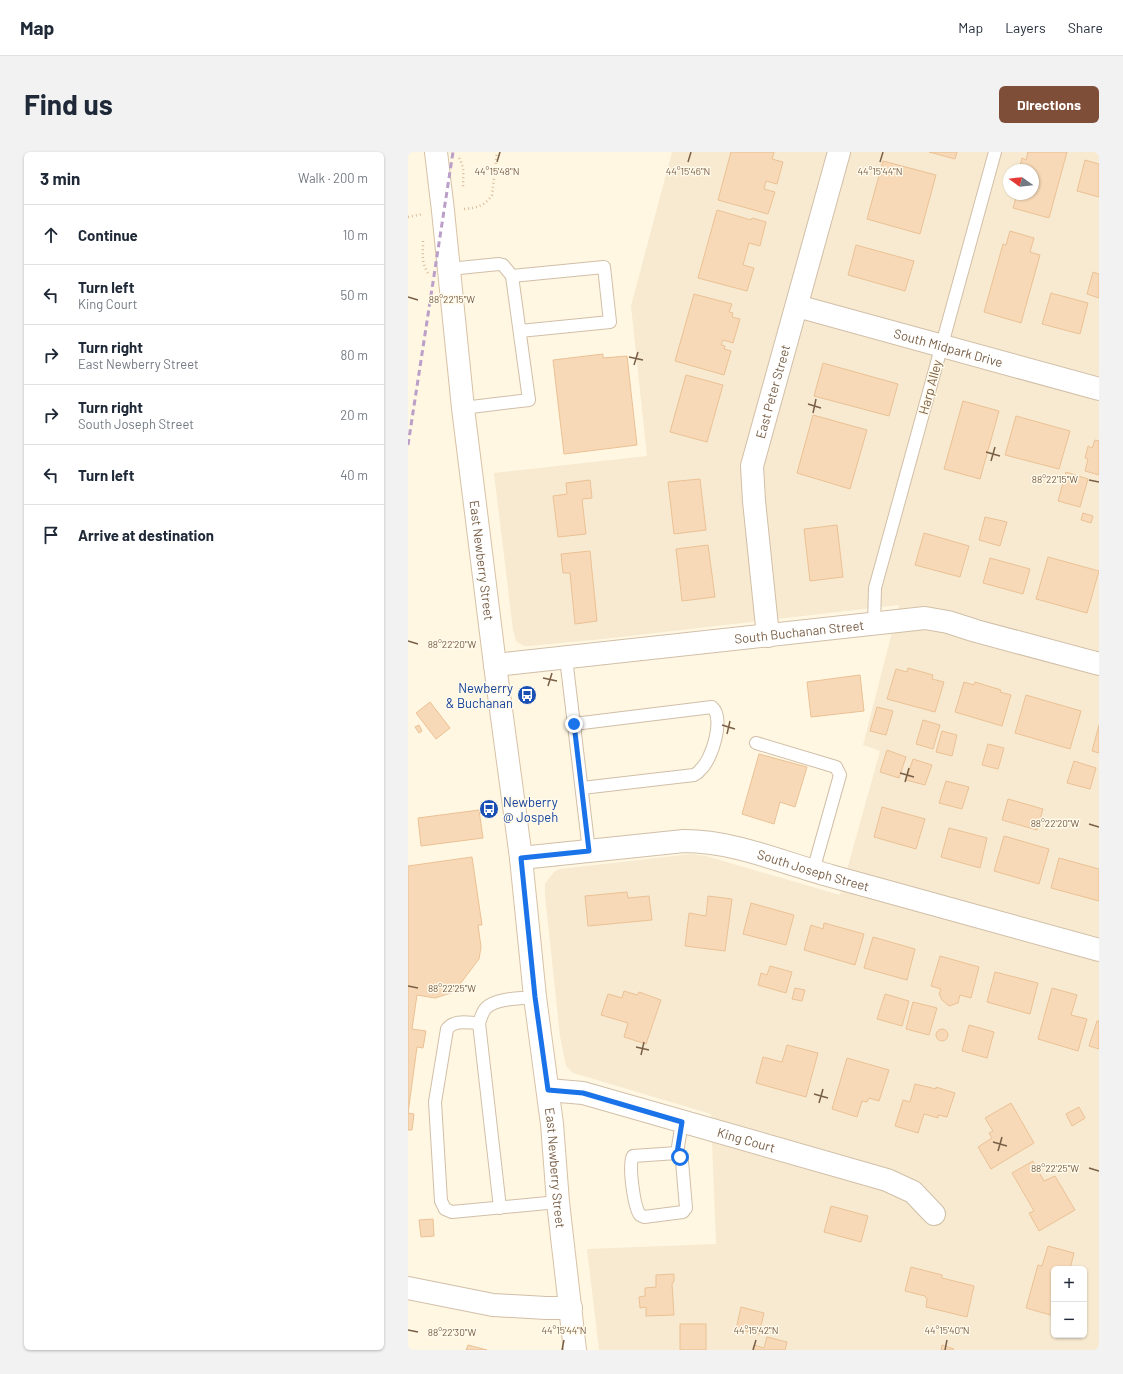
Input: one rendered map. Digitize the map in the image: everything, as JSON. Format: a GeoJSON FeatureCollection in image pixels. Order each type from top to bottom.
{"type":"FeatureCollection","features":[{"type":"Feature","properties":{"kind":"street","name":"East Newberry Street"},"geometry":{"type":"LineString","coordinates":[[436,152],[464,408],[495,666],[521,858],[535,997],[552,1124],[558,1202],[575,1350]]}},
{"type":"Feature","properties":{"kind":"street","name":"East Peter Street"},"geometry":{"type":"LineString","coordinates":[[768,636],[754,501],[752,466],[839,152]]}},
{"type":"Feature","properties":{"kind":"street","name":"South Midpark Drive"},"geometry":{"type":"LineString","coordinates":[[797,306],[1099,389]]}},
{"type":"Feature","properties":{"kind":"street","name":"South Buchanan Street"},"geometry":{"type":"LineString","coordinates":[[495,666],[925,618],[948,622],[1099,664]]}},
{"type":"Feature","properties":{"kind":"street","name":"South Joseph Street"},"geometry":{"type":"LineString","coordinates":[[521,858],[684,841],[704,841],[730,846],[813,871],[1099,950]]}},
{"type":"Feature","properties":{"kind":"street","name":"King Court"},"geometry":{"type":"LineString","coordinates":[[548,1090],[583,1093],[887,1180],[913,1192],[934,1214]]}},
{"type":"Feature","properties":{"kind":"street"},"geometry":{"type":"LineString","coordinates":[[408,1288],[493,1305],[570,1308]]}},
{"type":"Feature","properties":{"kind":"lane","name":"Harp Alley"},"geometry":{"type":"LineString","coordinates":[[874,623],[875,588],[995,152]]}},
{"type":"Feature","properties":{"kind":"lane"},"geometry":{"type":"LineString","coordinates":[[449,269],[499,264],[503,265],[512,276],[529,400],[464,408]]}},
{"type":"Feature","properties":{"kind":"lane"},"geometry":{"type":"LineString","coordinates":[[512,276],[604,266],[610,322],[520,331]]}},
{"type":"Feature","properties":{"kind":"lane"},"geometry":{"type":"LineString","coordinates":[[566,658],[589,851]]}},
{"type":"Feature","properties":{"kind":"lane"},"geometry":{"type":"LineString","coordinates":[[574,724],[712,707],[717,715],[714,747],[702,769],[694,776],[582,788]]}},
{"type":"Feature","properties":{"kind":"lane"},"geometry":{"type":"LineString","coordinates":[[756,743],[836,767],[840,775],[813,871]]}},
{"type":"Feature","properties":{"kind":"lane"},"geometry":{"type":"LineString","coordinates":[[500,1208],[479,1023],[486,1008],[495,1003],[502,1000],[535,997]]}},
{"type":"Feature","properties":{"kind":"lane"},"geometry":{"type":"LineString","coordinates":[[479,1023],[456,1023],[451,1024],[447,1029],[435,1102],[441,1201],[445,1209],[452,1212],[558,1202]]}},
{"type":"Feature","properties":{"kind":"lane"},"geometry":{"type":"LineString","coordinates":[[677,1153],[632,1156],[630,1164],[634,1199],[635,1206],[640,1215],[644,1217],[683,1212],[686,1208],[682,1161],[677,1153],[682,1122]]}},
{"type":"Feature","properties":{"kind":"path"},"geometry":{"type":"LineString","coordinates":[[408,217],[443,211],[476,208],[488,201],[492,195],[497,152]]}},
{"type":"Feature","properties":{"kind":"shaded area"},"geometry":{"type":"Polygon","coordinates":[[[672,152],[1099,152],[1099,1350],[599,1350],[587,1249],[716,1244],[711,1114],[573,1073],[566,1066],[560,1036],[545,884],[554,872],[560,869],[691,854],[706,856],[840,895],[880,751],[863,745],[899,605],[529,646],[524,646],[516,641],[513,630],[494,473],[647,456],[631,306],[672,152]]]}},
{"type":"Feature","properties":{"kind":"building"},"geometry":{"type":"Polygon","coordinates":[[[731,152],[774,152],[772,159],[783,162],[777,184],[766,181],[764,189],[775,192],[768,214],[718,200],[731,152]]]}},
{"type":"Feature","properties":{"kind":"building"},"geometry":{"type":"Polygon","coordinates":[[[929,152],[957,152],[955,159],[929,152]]]}},
{"type":"Feature","properties":{"kind":"building"},"geometry":{"type":"Polygon","coordinates":[[[1028,152],[1067,152],[1049,218],[1013,208],[1015,200],[1039,200],[1039,164],[1020,164],[1022,158],[1026,160],[1028,152]]]}},
{"type":"Feature","properties":{"kind":"building"},"geometry":{"type":"Polygon","coordinates":[[[1085,160],[1099,164],[1099,197],[1077,191],[1085,160]]]}},
{"type":"Feature","properties":{"kind":"building"},"geometry":{"type":"Polygon","coordinates":[[[883,161],[936,175],[920,234],[867,219],[883,161]]]}},
{"type":"Feature","properties":{"kind":"building"},"geometry":{"type":"Polygon","coordinates":[[[717,210],[751,220],[752,218],[766,222],[760,246],[749,243],[743,265],[754,268],[747,291],[698,278],[717,210]]]}},
{"type":"Feature","properties":{"kind":"building"},"geometry":{"type":"Polygon","coordinates":[[[1010,231],[1034,238],[1030,252],[1040,255],[1021,323],[984,312],[1003,244],[1006,245],[1010,231]]]}},
{"type":"Feature","properties":{"kind":"building"},"geometry":{"type":"Polygon","coordinates":[[[856,245],[914,261],[905,291],[848,275],[856,245]]]}},
{"type":"Feature","properties":{"kind":"building"},"geometry":{"type":"Polygon","coordinates":[[[1093,272],[1099,274],[1099,298],[1087,294],[1093,272]]]}},
{"type":"Feature","properties":{"kind":"building"},"geometry":{"type":"Polygon","coordinates":[[[1051,293],[1088,303],[1080,334],[1042,324],[1051,293]]]}},
{"type":"Feature","properties":{"kind":"building"},"geometry":{"type":"Polygon","coordinates":[[[694,294],[732,304],[729,312],[733,313],[732,317],[740,319],[733,343],[723,340],[721,345],[725,346],[724,349],[731,351],[724,375],[675,361],[694,294]]]}},
{"type":"Feature","properties":{"kind":"building"},"geometry":{"type":"Polygon","coordinates":[[[603,354],[603,358],[627,356],[637,445],[564,454],[553,360],[603,354]]]}},
{"type":"Feature","properties":{"kind":"building"},"geometry":{"type":"Polygon","coordinates":[[[823,363],[898,384],[889,416],[814,396],[823,363]]]}},
{"type":"Feature","properties":{"kind":"building"},"geometry":{"type":"Polygon","coordinates":[[[686,375],[723,385],[707,442],[670,432],[686,375]]]}},
{"type":"Feature","properties":{"kind":"building"},"geometry":{"type":"Polygon","coordinates":[[[963,401],[999,411],[980,479],[944,469],[963,401]]]}},
{"type":"Feature","properties":{"kind":"building"},"geometry":{"type":"Polygon","coordinates":[[[813,415],[867,430],[850,489],[797,473],[813,415]]]}},
{"type":"Feature","properties":{"kind":"building"},"geometry":{"type":"Polygon","coordinates":[[[1016,416],[1070,431],[1059,469],[1005,455],[1016,416]]]}},
{"type":"Feature","properties":{"kind":"building"},"geometry":{"type":"Polygon","coordinates":[[[1095,440],[1099,441],[1099,475],[1085,471],[1088,459],[1085,458],[1088,446],[1092,448],[1095,440]]]}},
{"type":"Feature","properties":{"kind":"building"},"geometry":{"type":"Polygon","coordinates":[[[1066,472],[1088,479],[1080,507],[1058,501],[1066,472]]]}},
{"type":"Feature","properties":{"kind":"building"},"geometry":{"type":"Polygon","coordinates":[[[700,479],[706,530],[674,534],[668,482],[700,479]]]}},
{"type":"Feature","properties":{"kind":"building"},"geometry":{"type":"Polygon","coordinates":[[[590,480],[592,498],[582,499],[586,534],[558,537],[553,496],[567,494],[566,483],[590,480]]]}},
{"type":"Feature","properties":{"kind":"building"},"geometry":{"type":"Polygon","coordinates":[[[1083,513],[1093,516],[1091,523],[1081,520],[1083,513]]]}},
{"type":"Feature","properties":{"kind":"building"},"geometry":{"type":"Polygon","coordinates":[[[985,517],[1007,522],[1000,546],[979,540],[985,517]]]}},
{"type":"Feature","properties":{"kind":"building"},"geometry":{"type":"Polygon","coordinates":[[[837,525],[843,577],[810,581],[804,529],[837,525]]]}},
{"type":"Feature","properties":{"kind":"building"},"geometry":{"type":"Polygon","coordinates":[[[924,533],[969,546],[960,577],[915,565],[924,533]]]}},
{"type":"Feature","properties":{"kind":"building"},"geometry":{"type":"Polygon","coordinates":[[[708,545],[715,597],[682,601],[676,549],[708,545]]]}},
{"type":"Feature","properties":{"kind":"building"},"geometry":{"type":"Polygon","coordinates":[[[590,551],[597,621],[575,624],[570,573],[563,573],[561,554],[590,551]]]}},
{"type":"Feature","properties":{"kind":"building"},"geometry":{"type":"Polygon","coordinates":[[[1048,557],[1099,571],[1087,613],[1036,599],[1048,557]]]}},
{"type":"Feature","properties":{"kind":"building"},"geometry":{"type":"Polygon","coordinates":[[[990,558],[1030,569],[1023,594],[983,583],[990,558]]]}},
{"type":"Feature","properties":{"kind":"building"},"geometry":{"type":"Polygon","coordinates":[[[908,668],[933,675],[932,679],[944,682],[935,712],[887,699],[896,669],[907,672],[908,668]]]}},
{"type":"Feature","properties":{"kind":"building"},"geometry":{"type":"Polygon","coordinates":[[[860,675],[864,711],[811,717],[807,682],[860,675]]]}},
{"type":"Feature","properties":{"kind":"building"},"geometry":{"type":"Polygon","coordinates":[[[964,682],[974,685],[975,682],[1001,690],[1000,692],[1011,695],[1002,726],[955,712],[964,682]]]}},
{"type":"Feature","properties":{"kind":"building"},"geometry":{"type":"Polygon","coordinates":[[[1026,695],[1081,711],[1070,749],[1015,733],[1026,695]]]}},
{"type":"Feature","properties":{"kind":"building"},"geometry":{"type":"Polygon","coordinates":[[[430,702],[450,728],[436,739],[416,713],[430,702]]]}},
{"type":"Feature","properties":{"kind":"building"},"geometry":{"type":"Polygon","coordinates":[[[877,707],[893,711],[886,735],[870,731],[877,707]]]}},
{"type":"Feature","properties":{"kind":"building"},"geometry":{"type":"Polygon","coordinates":[[[923,720],[940,725],[933,749],[916,744],[923,720]]]}},
{"type":"Feature","properties":{"kind":"building"},"geometry":{"type":"Polygon","coordinates":[[[419,725],[422,731],[419,733],[415,727],[419,725]]]}},
{"type":"Feature","properties":{"kind":"building"},"geometry":{"type":"Polygon","coordinates":[[[1099,725],[1099,753],[1092,751],[1099,725]]]}},
{"type":"Feature","properties":{"kind":"building"},"geometry":{"type":"Polygon","coordinates":[[[942,731],[957,735],[952,756],[936,752],[942,731]]]}},
{"type":"Feature","properties":{"kind":"building"},"geometry":{"type":"Polygon","coordinates":[[[988,744],[1004,748],[998,769],[982,765],[988,744]]]}},
{"type":"Feature","properties":{"kind":"building"},"geometry":{"type":"Polygon","coordinates":[[[887,750],[906,757],[899,778],[880,772],[887,750]]]}},
{"type":"Feature","properties":{"kind":"building"},"geometry":{"type":"Polygon","coordinates":[[[759,754],[807,767],[795,807],[780,802],[774,824],[742,814],[759,754]]]}},
{"type":"Feature","properties":{"kind":"building"},"geometry":{"type":"Polygon","coordinates":[[[913,759],[932,765],[925,785],[906,780],[913,759]]]}},
{"type":"Feature","properties":{"kind":"building"},"geometry":{"type":"Polygon","coordinates":[[[1074,761],[1096,768],[1090,789],[1067,783],[1074,761]]]}},
{"type":"Feature","properties":{"kind":"building"},"geometry":{"type":"Polygon","coordinates":[[[946,781],[969,787],[962,809],[939,803],[946,781]]]}},
{"type":"Feature","properties":{"kind":"building"},"geometry":{"type":"Polygon","coordinates":[[[1008,799],[1043,809],[1037,830],[1002,820],[1008,799]]]}},
{"type":"Feature","properties":{"kind":"building"},"geometry":{"type":"Polygon","coordinates":[[[882,807],[925,819],[916,849],[874,837],[882,807]]]}},
{"type":"Feature","properties":{"kind":"building"},"geometry":{"type":"Polygon","coordinates":[[[479,810],[483,838],[421,846],[418,818],[479,810]]]}},
{"type":"Feature","properties":{"kind":"building"},"geometry":{"type":"Polygon","coordinates":[[[949,828],[987,838],[980,868],[941,857],[949,828]]]}},
{"type":"Feature","properties":{"kind":"building"},"geometry":{"type":"Polygon","coordinates":[[[1004,836],[1049,849],[1039,884],[994,871],[1004,836]]]}},
{"type":"Feature","properties":{"kind":"building"},"geometry":{"type":"Polygon","coordinates":[[[472,857],[482,925],[478,925],[481,947],[479,959],[454,992],[435,998],[417,995],[412,1029],[426,1031],[423,1048],[417,1047],[408,1113],[408,866],[472,857]]]}},
{"type":"Feature","properties":{"kind":"building"},"geometry":{"type":"Polygon","coordinates":[[[1059,858],[1099,869],[1099,901],[1051,888],[1059,858]]]}},
{"type":"Feature","properties":{"kind":"building"},"geometry":{"type":"Polygon","coordinates":[[[627,892],[628,898],[649,896],[652,920],[588,926],[585,896],[627,892]]]}},
{"type":"Feature","properties":{"kind":"building"},"geometry":{"type":"Polygon","coordinates":[[[708,896],[732,899],[725,951],[685,946],[689,913],[706,916],[708,896]]]}},
{"type":"Feature","properties":{"kind":"building"},"geometry":{"type":"Polygon","coordinates":[[[751,903],[794,915],[786,945],[743,934],[751,903]]]}},
{"type":"Feature","properties":{"kind":"building"},"geometry":{"type":"Polygon","coordinates":[[[824,923],[864,934],[855,965],[804,950],[811,925],[823,929],[824,923]]]}},
{"type":"Feature","properties":{"kind":"building"},"geometry":{"type":"Polygon","coordinates":[[[873,937],[915,949],[907,980],[864,968],[873,937]]]}},
{"type":"Feature","properties":{"kind":"building"},"geometry":{"type":"Polygon","coordinates":[[[940,956],[979,967],[971,998],[960,995],[958,1003],[949,1006],[942,1000],[939,994],[941,989],[931,986],[940,956]]]}},
{"type":"Feature","properties":{"kind":"building"},"geometry":{"type":"Polygon","coordinates":[[[770,966],[792,972],[786,993],[758,985],[761,973],[767,975],[770,966]]]}},
{"type":"Feature","properties":{"kind":"building"},"geometry":{"type":"Polygon","coordinates":[[[995,972],[1038,983],[1030,1014],[987,1002],[995,972]]]}},
{"type":"Feature","properties":{"kind":"building"},"geometry":{"type":"Polygon","coordinates":[[[795,988],[805,990],[802,1001],[792,999],[795,988]]]}},
{"type":"Feature","properties":{"kind":"building"},"geometry":{"type":"Polygon","coordinates":[[[1052,988],[1077,995],[1071,1015],[1087,1019],[1078,1051],[1038,1039],[1052,988]]]}},
{"type":"Feature","properties":{"kind":"building"},"geometry":{"type":"Polygon","coordinates":[[[624,991],[637,995],[639,992],[661,1000],[646,1044],[624,1037],[628,1023],[601,1015],[608,994],[622,998],[624,991]]]}},
{"type":"Feature","properties":{"kind":"building"},"geometry":{"type":"Polygon","coordinates":[[[885,994],[909,1001],[902,1026],[877,1019],[885,994]]]}},
{"type":"Feature","properties":{"kind":"building"},"geometry":{"type":"Polygon","coordinates":[[[913,1002],[937,1008],[929,1035],[906,1029],[913,1002]]]}},
{"type":"Feature","properties":{"kind":"building"},"geometry":{"type":"Polygon","coordinates":[[[1097,1021],[1099,1021],[1099,1049],[1089,1046],[1097,1021]]]}},
{"type":"Feature","properties":{"kind":"building"},"geometry":{"type":"Polygon","coordinates":[[[969,1025],[994,1032],[987,1058],[962,1051],[969,1025]]]}},
{"type":"Feature","properties":{"kind":"building"},"geometry":{"type":"Polygon","coordinates":[[[940,1029],[944,1029],[948,1035],[944,1041],[940,1041],[936,1037],[936,1033],[940,1029]]]}},
{"type":"Feature","properties":{"kind":"building"},"geometry":{"type":"Polygon","coordinates":[[[787,1045],[818,1053],[806,1097],[756,1083],[763,1057],[782,1062],[787,1045]]]}},
{"type":"Feature","properties":{"kind":"building"},"geometry":{"type":"Polygon","coordinates":[[[847,1058],[889,1070],[879,1101],[869,1098],[867,1102],[862,1101],[857,1117],[832,1109],[847,1058]]]}},
{"type":"Feature","properties":{"kind":"building"},"geometry":{"type":"Polygon","coordinates":[[[915,1084],[936,1089],[936,1087],[955,1093],[947,1117],[938,1115],[938,1118],[924,1114],[918,1133],[895,1126],[903,1100],[910,1102],[915,1084]]]}},
{"type":"Feature","properties":{"kind":"building"},"geometry":{"type":"Polygon","coordinates":[[[1011,1103],[1034,1143],[991,1169],[978,1147],[992,1138],[989,1133],[993,1131],[985,1118],[1011,1103]]]}},
{"type":"Feature","properties":{"kind":"building"},"geometry":{"type":"Polygon","coordinates":[[[1079,1107],[1085,1118],[1072,1126],[1066,1114],[1079,1107]]]}},
{"type":"Feature","properties":{"kind":"building"},"geometry":{"type":"Polygon","coordinates":[[[408,1113],[414,1114],[412,1130],[408,1130],[408,1113]]]}},
{"type":"Feature","properties":{"kind":"building"},"geometry":{"type":"Polygon","coordinates":[[[1033,1161],[1044,1181],[1055,1176],[1075,1210],[1039,1231],[1029,1213],[1034,1211],[1012,1173],[1033,1161]]]}},
{"type":"Feature","properties":{"kind":"building"},"geometry":{"type":"Polygon","coordinates":[[[831,1206],[868,1216],[861,1242],[824,1232],[831,1206]]]}},
{"type":"Feature","properties":{"kind":"building"},"geometry":{"type":"Polygon","coordinates":[[[433,1219],[434,1236],[421,1237],[419,1220],[433,1219]]]}},
{"type":"Feature","properties":{"kind":"building"},"geometry":{"type":"Polygon","coordinates":[[[1048,1246],[1074,1253],[1071,1266],[1051,1266],[1051,1315],[1026,1308],[1038,1265],[1042,1266],[1048,1246]]]}},
{"type":"Feature","properties":{"kind":"building"},"geometry":{"type":"Polygon","coordinates":[[[911,1267],[942,1275],[942,1278],[974,1286],[967,1317],[926,1307],[927,1299],[925,1296],[905,1291],[911,1267]]]}},
{"type":"Feature","properties":{"kind":"building"},"geometry":{"type":"Polygon","coordinates":[[[674,1274],[674,1281],[672,1284],[674,1315],[646,1316],[646,1307],[640,1308],[639,1297],[645,1296],[645,1288],[656,1287],[656,1275],[674,1274]]]}},
{"type":"Feature","properties":{"kind":"building"},"geometry":{"type":"Polygon","coordinates":[[[741,1307],[764,1313],[759,1334],[736,1329],[741,1307]]]}},
{"type":"Feature","properties":{"kind":"building"},"geometry":{"type":"Polygon","coordinates":[[[680,1324],[706,1324],[706,1350],[680,1350],[680,1324]]]}},
{"type":"Feature","properties":{"kind":"building"},"geometry":{"type":"Polygon","coordinates":[[[767,1337],[787,1342],[785,1350],[753,1349],[754,1345],[764,1348],[767,1337]]]}},
{"type":"Feature","properties":{"kind":"building"},"geometry":{"type":"Polygon","coordinates":[[[468,1345],[487,1350],[466,1350],[468,1345]]]}},
{"type":"Feature","properties":{"kind":"building"},"geometry":{"type":"Polygon","coordinates":[[[942,1345],[954,1349],[941,1350],[942,1345]]]}},
{"type":"Feature","properties":{"kind":"railway"},"geometry":{"type":"LineString","coordinates":[[408,445],[453,152]]}},
{"type":"Feature","properties":{"kind":"place","name":"Newberry & Buchanan"},"geometry":{"type":"Point","coordinates":[527,695]}},
{"type":"Feature","properties":{"kind":"place","name":"Newberry @ Jospeh"},"geometry":{"type":"Point","coordinates":[489,809]}},
{"type":"Feature","properties":{"kind":"route"},"geometry":{"type":"LineString","coordinates":[[574,724],[589,851],[521,858],[535,997],[548,1090],[583,1093],[682,1122],[677,1153],[680,1157]]}}]}
